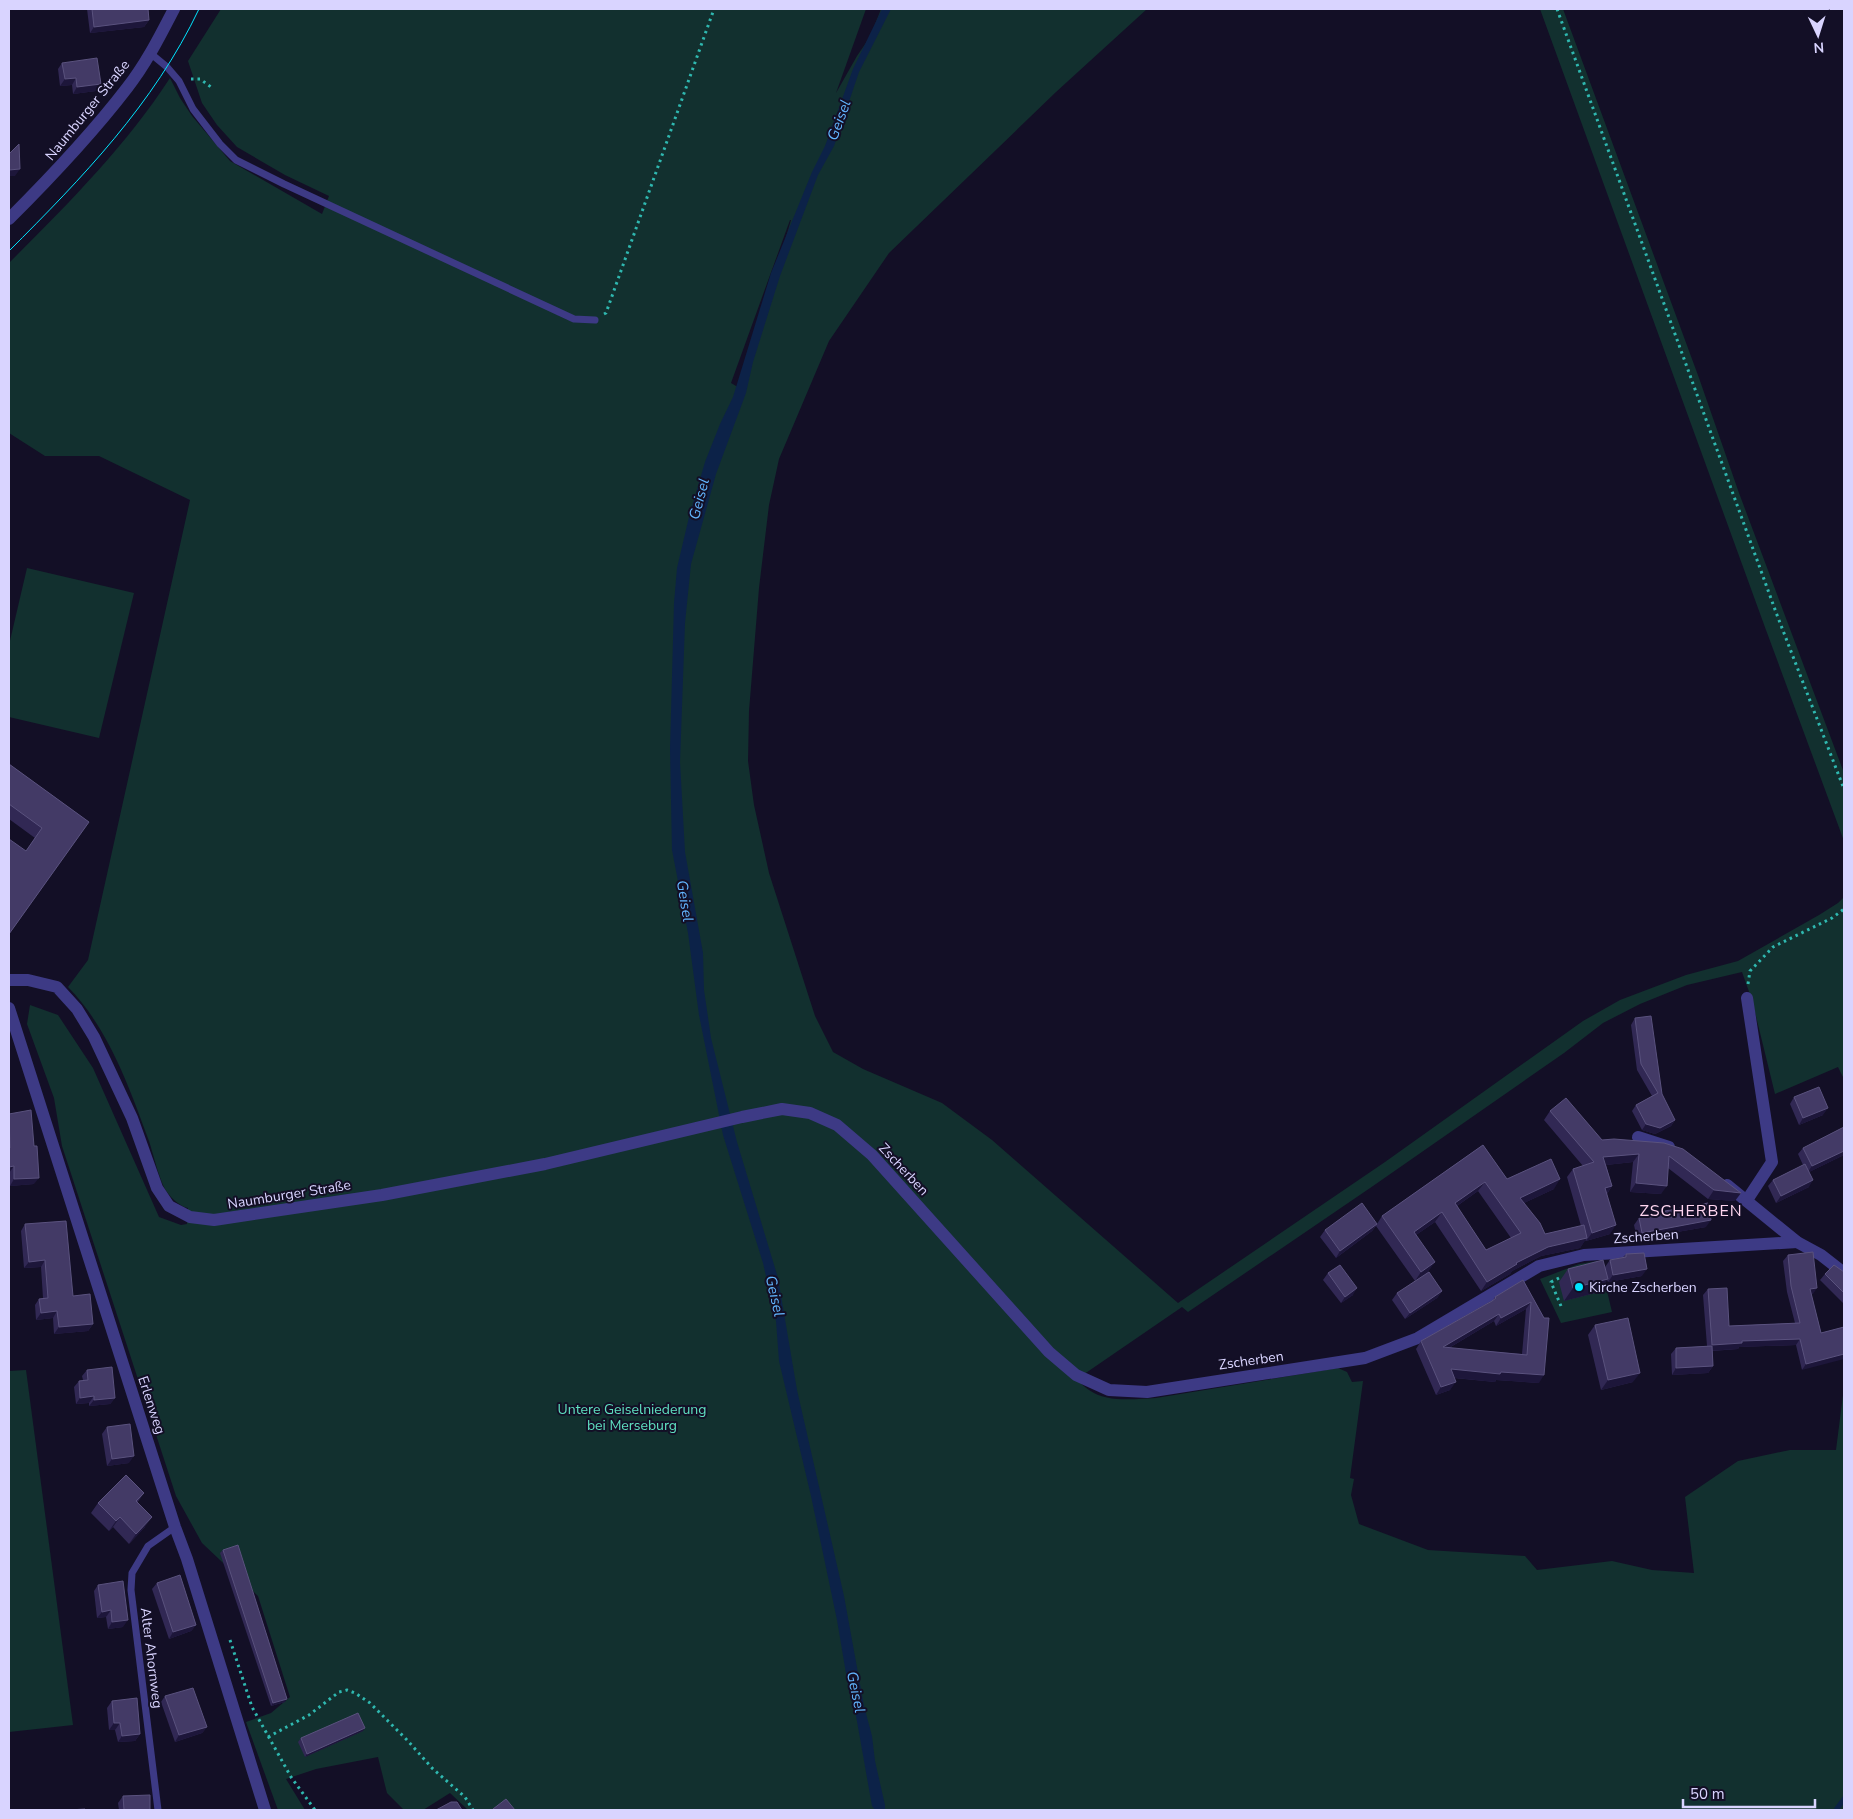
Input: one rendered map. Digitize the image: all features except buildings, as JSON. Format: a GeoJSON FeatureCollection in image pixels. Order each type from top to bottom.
{"type":"FeatureCollection","features":[{"type":"Feature","properties":{"kind":"street","name":"Naumburger Straße"},"geometry":{"type":"LineString","coordinates":[[9,219],[62,166],[128,87],[150,53],[174,9]]}},
{"type":"Feature","properties":{"kind":"street","name":"Naumburger Straße"},"geometry":{"type":"LineString","coordinates":[[9,980],[28,980],[57,987],[77,1009],[94,1037],[132,1118],[157,1188],[169,1206],[190,1218],[214,1220],[382,1195],[545,1164],[742,1117]]}},
{"type":"Feature","properties":{"kind":"street"},"geometry":{"type":"LineString","coordinates":[[1746,1200],[1772,1162],[1747,998]]}},
{"type":"Feature","properties":{"kind":"street","name":"Erlenweg"},"geometry":{"type":"LineString","coordinates":[[9,1008],[266,1810]]}},
{"type":"Feature","properties":{"kind":"street","name":"Zscherben"},"geometry":{"type":"LineString","coordinates":[[742,1117],[782,1109],[810,1113],[837,1125],[872,1155],[1048,1352],[1076,1375],[1109,1390],[1147,1392],[1365,1358],[1418,1338],[1539,1266],[1584,1255],[1796,1242]]}},
{"type":"Feature","properties":{"kind":"street"},"geometry":{"type":"LineString","coordinates":[[1638,1138],[1681,1150]]}},
{"type":"Feature","properties":{"kind":"street"},"geometry":{"type":"LineString","coordinates":[[1717,1178],[1796,1242],[1821,1255],[1844,1273]]}},
{"type":"Feature","properties":{"kind":"lane"},"geometry":{"type":"LineString","coordinates":[[150,53],[167,67],[179,81],[193,108],[220,144],[236,160],[574,319],[595,320]]}},
{"type":"Feature","properties":{"kind":"lane","name":"Alter Ahornweg"},"geometry":{"type":"LineString","coordinates":[[158,1810],[131,1590],[132,1573],[148,1546],[175,1527]]}},
{"type":"Feature","properties":{"kind":"path"},"geometry":{"type":"LineString","coordinates":[[595,320],[606,313],[714,9]]}},
{"type":"Feature","properties":{"kind":"path"},"geometry":{"type":"LineString","coordinates":[[1557,9],[1777,615],[1844,788]]}},
{"type":"Feature","properties":{"kind":"path"},"geometry":{"type":"LineString","coordinates":[[179,81],[191,78],[200,79],[211,87]]}},
{"type":"Feature","properties":{"kind":"path"},"geometry":{"type":"LineString","coordinates":[[1747,998],[1750,971],[1773,947],[1832,918],[1844,909]]}},
{"type":"Feature","properties":{"kind":"path"},"geometry":{"type":"LineString","coordinates":[[1561,1306],[1551,1282],[1567,1275]]}},
{"type":"Feature","properties":{"kind":"path"},"geometry":{"type":"LineString","coordinates":[[227,1632],[252,1707],[291,1777],[316,1810]]}},
{"type":"Feature","properties":{"kind":"path"},"geometry":{"type":"LineString","coordinates":[[268,1737],[310,1715],[339,1692],[347,1690],[370,1703],[433,1769],[465,1797],[473,1810]]}},
{"type":"Feature","properties":{"kind":"green space","name":"Untere Geiselniederung bei Merseburg"},"geometry":{"type":"Polygon","coordinates":[[[221,9],[866,9],[836,93],[870,37],[881,9],[1147,9],[1056,92],[889,253],[829,341],[779,459],[769,505],[759,588],[749,711],[748,761],[754,805],[769,873],[815,1016],[833,1052],[863,1069],[942,1103],[992,1140],[1178,1303],[1385,1162],[1583,1021],[1620,1000],[1686,975],[1738,961],[1819,915],[1844,897],[1844,1079],[1838,1067],[1775,1094],[1752,1000],[1742,972],[1687,985],[1640,1004],[1603,1023],[1564,1053],[1188,1312],[1182,1307],[1077,1379],[1087,1389],[1104,1397],[1139,1399],[1156,1398],[1338,1368],[1347,1372],[1352,1382],[1363,1381],[1350,1478],[1354,1479],[1351,1495],[1359,1524],[1428,1550],[1525,1556],[1537,1570],[1612,1561],[1652,1570],[1694,1573],[1685,1497],[1738,1461],[1790,1450],[1836,1450],[1844,1387],[1844,1810],[468,1810],[450,1793],[423,1810],[404,1810],[387,1793],[378,1757],[316,1769],[286,1779],[305,1810],[278,1810],[246,1722],[271,1713],[290,1697],[258,1596],[202,1543],[176,1496],[62,1146],[54,1098],[27,1024],[30,1005],[58,1015],[93,1068],[159,1217],[181,1225],[187,1224],[188,1208],[176,1202],[164,1188],[149,1141],[125,1080],[106,1040],[95,1021],[68,987],[88,960],[190,500],[99,456],[45,456],[9,433],[9,263],[115,152],[170,78],[192,116],[230,161],[322,214],[329,196],[285,175],[237,147],[217,125],[202,103],[188,61],[221,9]],[[791,220],[731,383],[741,389],[791,220]]]}},
{"type":"Feature","properties":{"kind":"green space"},"geometry":{"type":"Polygon","coordinates":[[[1540,9],[1563,9],[1699,378],[1739,493],[1844,773],[1844,841],[1766,630],[1540,9]]]}},
{"type":"Feature","properties":{"kind":"green space"},"geometry":{"type":"Polygon","coordinates":[[[27,568],[134,593],[99,738],[9,717],[9,645],[27,568]]]}},
{"type":"Feature","properties":{"kind":"green space"},"geometry":{"type":"Polygon","coordinates":[[[1598,1261],[1612,1312],[1561,1323],[1540,1279],[1579,1264],[1598,1261]]]}},
{"type":"Feature","properties":{"kind":"green space"},"geometry":{"type":"Polygon","coordinates":[[[26,1370],[73,1725],[9,1732],[9,1371],[26,1370]]]}},
{"type":"Feature","properties":{"kind":"water","name":"Geisel"},"geometry":{"type":"Polygon","coordinates":[[[882,9],[891,9],[859,72],[834,146],[818,175],[780,276],[753,362],[746,393],[716,474],[691,564],[685,623],[680,762],[685,852],[703,953],[704,990],[711,1038],[737,1142],[778,1278],[797,1390],[844,1596],[864,1706],[872,1736],[875,1761],[885,1805],[885,1810],[875,1810],[872,1806],[855,1710],[849,1691],[837,1620],[811,1496],[779,1361],[776,1321],[763,1263],[723,1135],[699,1015],[688,933],[672,850],[670,749],[674,603],[677,568],[689,517],[705,462],[733,397],[771,273],[812,172],[825,146],[853,69],[882,9]]]}},
{"type":"Feature","properties":{"kind":"waterway"},"geometry":{"type":"LineString","coordinates":[[1836,1810],[1844,1799]]}},
{"type":"Feature","properties":{"kind":"tram line"},"geometry":{"type":"LineString","coordinates":[[9,251],[63,196],[138,108],[161,77],[199,9]]}},
{"type":"Feature","properties":{"kind":"place","name":"Kirche Zscherben"},"geometry":{"type":"Point","coordinates":[1579,1287]}},
{"type":"Feature","properties":{"kind":"district","name":"ZSCHERBEN"},"geometry":{"type":"Point","coordinates":[1691,1210]}}]}
